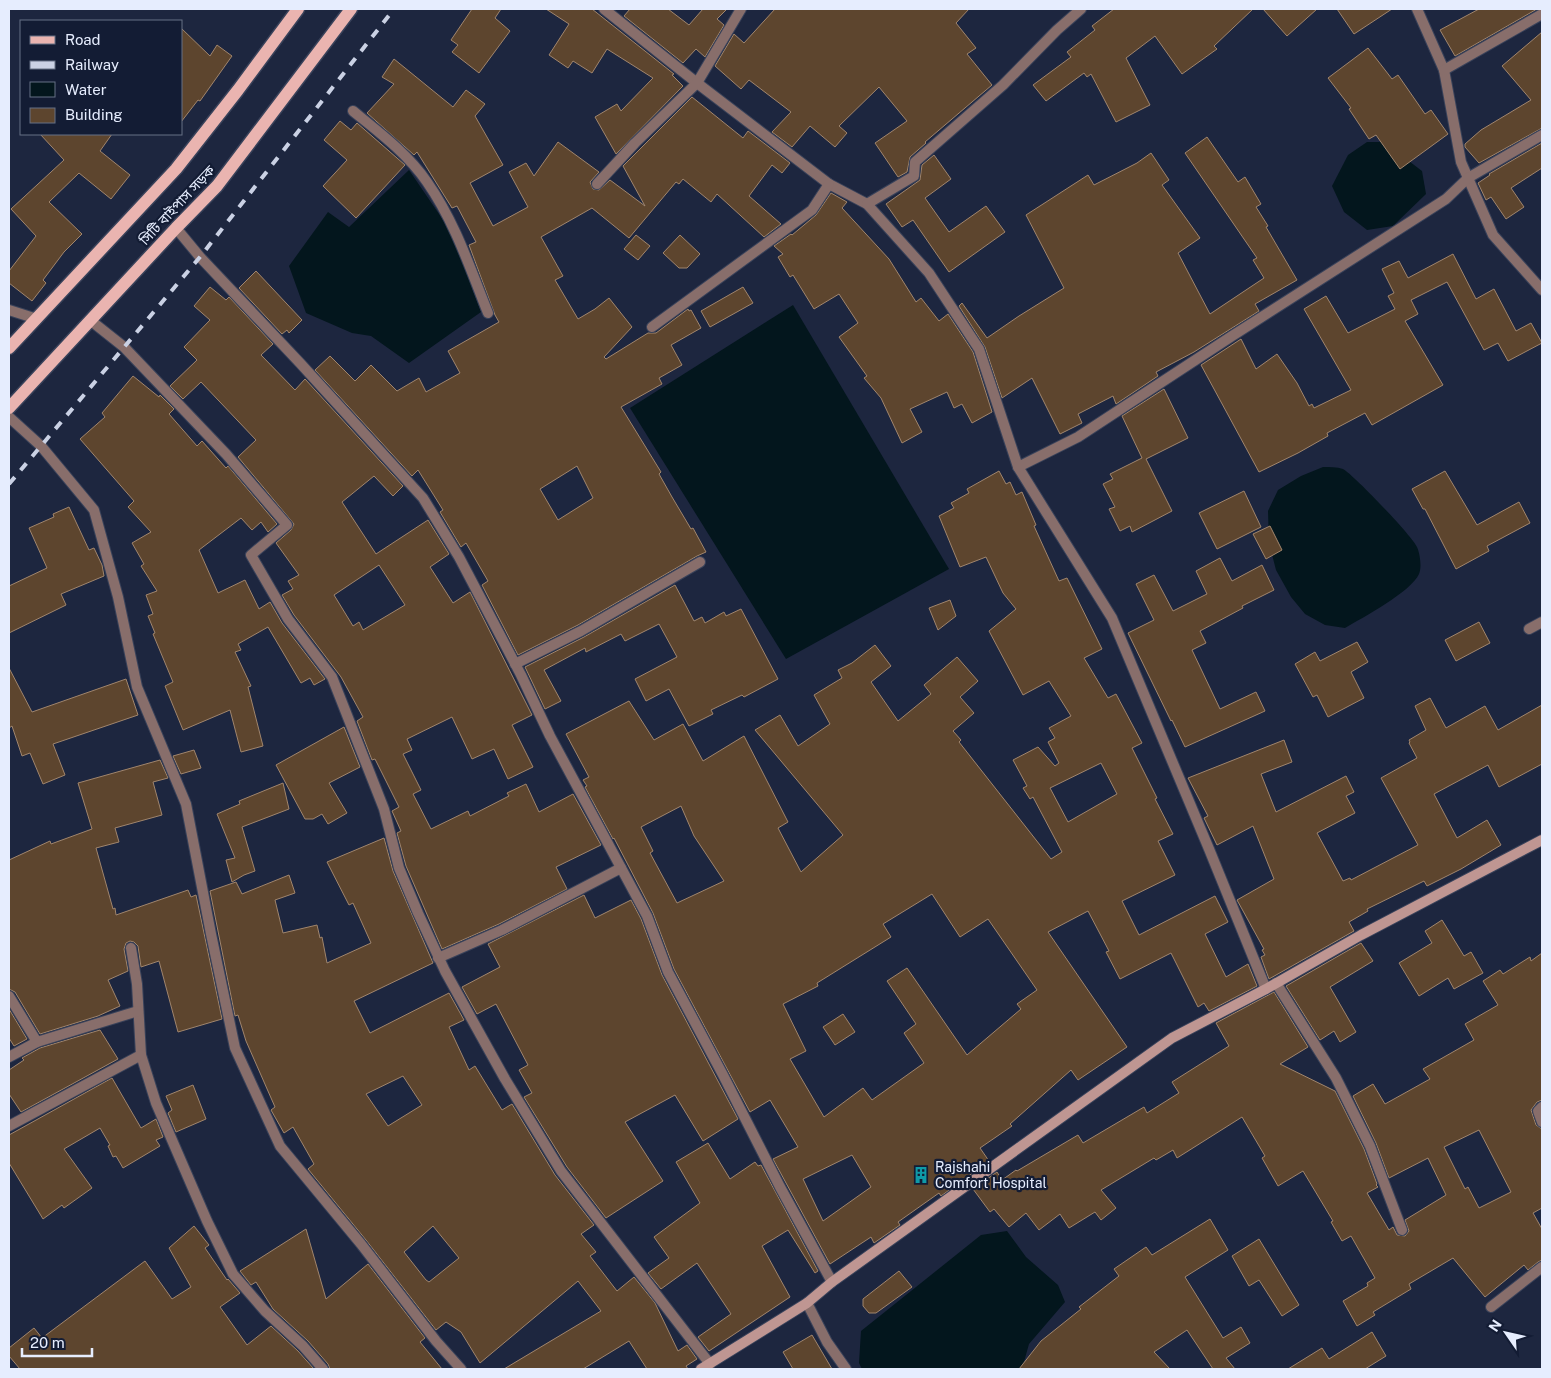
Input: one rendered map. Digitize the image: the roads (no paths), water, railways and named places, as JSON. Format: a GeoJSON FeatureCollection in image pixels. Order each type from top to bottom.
{"type":"FeatureCollection","features":[{"type":"Feature","properties":{"kind":"main road"},"geometry":{"type":"LineString","coordinates":[[9,348],[176,169],[298,9]]}},
{"type":"Feature","properties":{"kind":"main road","name":"সিটি বাইপাস সড়ক"},"geometry":{"type":"LineString","coordinates":[[9,408],[217,186],[351,9]]}},
{"type":"Feature","properties":{"kind":"street"},"geometry":{"type":"LineString","coordinates":[[604,9],[697,83],[830,184],[867,204],[929,273],[979,349],[1018,467],[1112,618],[1266,989]]}},
{"type":"Feature","properties":{"kind":"street"},"geometry":{"type":"LineString","coordinates":[[597,184],[635,143],[697,83],[741,9]]}},
{"type":"Feature","properties":{"kind":"street"},"geometry":{"type":"LineString","coordinates":[[867,204],[914,176],[915,162],[1003,85],[1057,30],[1081,9]]}},
{"type":"Feature","properties":{"kind":"street"},"geometry":{"type":"LineString","coordinates":[[1417,9],[1444,70],[1461,162],[1493,235],[1542,290]]}},
{"type":"Feature","properties":{"kind":"street"},"geometry":{"type":"LineString","coordinates":[[1444,70],[1542,14]]}},
{"type":"Feature","properties":{"kind":"street"},"geometry":{"type":"LineString","coordinates":[[352,111],[393,143],[427,181],[456,233],[488,313]]}},
{"type":"Feature","properties":{"kind":"street"},"geometry":{"type":"LineString","coordinates":[[1018,467],[1078,438],[1232,336],[1438,205],[1468,178],[1542,135]]}},
{"type":"Feature","properties":{"kind":"street"},"geometry":{"type":"LineString","coordinates":[[652,327],[812,210],[830,184]]}},
{"type":"Feature","properties":{"kind":"street"},"geometry":{"type":"LineString","coordinates":[[176,228],[200,257],[423,498],[459,557],[550,736],[647,916],[668,972],[780,1187],[832,1282]]}},
{"type":"Feature","properties":{"kind":"street"},"geometry":{"type":"LineString","coordinates":[[9,310],[37,319]]}},
{"type":"Feature","properties":{"kind":"street"},"geometry":{"type":"LineString","coordinates":[[90,320],[124,347],[226,454],[287,525],[251,555],[288,619],[332,677],[384,809],[399,868],[438,958],[505,1079],[561,1171],[705,1367],[807,1303],[832,1282],[1172,1038],[1266,989],[1361,935],[1542,840]]}},
{"type":"Feature","properties":{"kind":"street"},"geometry":{"type":"LineString","coordinates":[[9,417],[41,446],[94,510],[118,597],[137,686],[186,804],[235,1048],[280,1146],[361,1244],[436,1341],[461,1369]]}},
{"type":"Feature","properties":{"kind":"street"},"geometry":{"type":"LineString","coordinates":[[515,664],[581,631],[700,562]]}},
{"type":"Feature","properties":{"kind":"street"},"geometry":{"type":"LineString","coordinates":[[1529,629],[1542,622]]}},
{"type":"Feature","properties":{"kind":"street"},"geometry":{"type":"LineString","coordinates":[[438,958],[502,930],[621,868]]}},
{"type":"Feature","properties":{"kind":"street"},"geometry":{"type":"LineString","coordinates":[[131,948],[137,984],[141,1055],[156,1103],[207,1221],[233,1274],[264,1311],[303,1346],[323,1369]]}},
{"type":"Feature","properties":{"kind":"street"},"geometry":{"type":"LineString","coordinates":[[1276,983],[1336,1078],[1370,1146],[1402,1230]]}},
{"type":"Feature","properties":{"kind":"street"},"geometry":{"type":"LineString","coordinates":[[9,996],[37,1042]]}},
{"type":"Feature","properties":{"kind":"street"},"geometry":{"type":"LineString","coordinates":[[9,1057],[37,1042],[138,1011]]}},
{"type":"Feature","properties":{"kind":"street"},"geometry":{"type":"LineString","coordinates":[[9,1126],[141,1055]]}},
{"type":"Feature","properties":{"kind":"street"},"geometry":{"type":"LineString","coordinates":[[1542,1107],[1538,1112],[1542,1122]]}},
{"type":"Feature","properties":{"kind":"street"},"geometry":{"type":"LineString","coordinates":[[1491,1307],[1542,1268]]}},
{"type":"Feature","properties":{"kind":"street"},"geometry":{"type":"LineString","coordinates":[[807,1303],[827,1342],[846,1369]]}},
{"type":"Feature","properties":{"kind":"water"},"geometry":{"type":"Polygon","coordinates":[[[1367,142],[1384,142],[1422,171],[1426,194],[1393,226],[1367,230],[1344,212],[1332,186],[1348,155],[1367,142]]]}},
{"type":"Feature","properties":{"kind":"water"},"geometry":{"type":"Polygon","coordinates":[[[409,170],[452,233],[481,312],[409,363],[371,336],[352,333],[306,313],[289,266],[328,212],[349,227],[409,170]]]}},
{"type":"Feature","properties":{"kind":"water"},"geometry":{"type":"Polygon","coordinates":[[[793,305],[949,569],[786,659],[630,408],[793,305]]]}},
{"type":"Feature","properties":{"kind":"water"},"geometry":{"type":"Polygon","coordinates":[[[1323,467],[1336,467],[1349,473],[1405,531],[1417,547],[1420,557],[1419,574],[1406,589],[1345,628],[1325,625],[1305,614],[1291,597],[1276,570],[1269,543],[1268,511],[1278,490],[1301,476],[1323,467]]]}},
{"type":"Feature","properties":{"kind":"water"},"geometry":{"type":"Polygon","coordinates":[[[1007,1231],[1026,1257],[1058,1285],[1065,1302],[1029,1344],[1022,1369],[862,1369],[859,1363],[861,1331],[981,1235],[1007,1231]]]}},
{"type":"Feature","properties":{"kind":"railway"},"geometry":{"type":"LineString","coordinates":[[9,484],[200,257],[394,9]]}},
{"type":"Feature","properties":{"kind":"place","name":"Rajshahi Comfort Hospital"},"geometry":{"type":"Point","coordinates":[921,1175]}}]}
